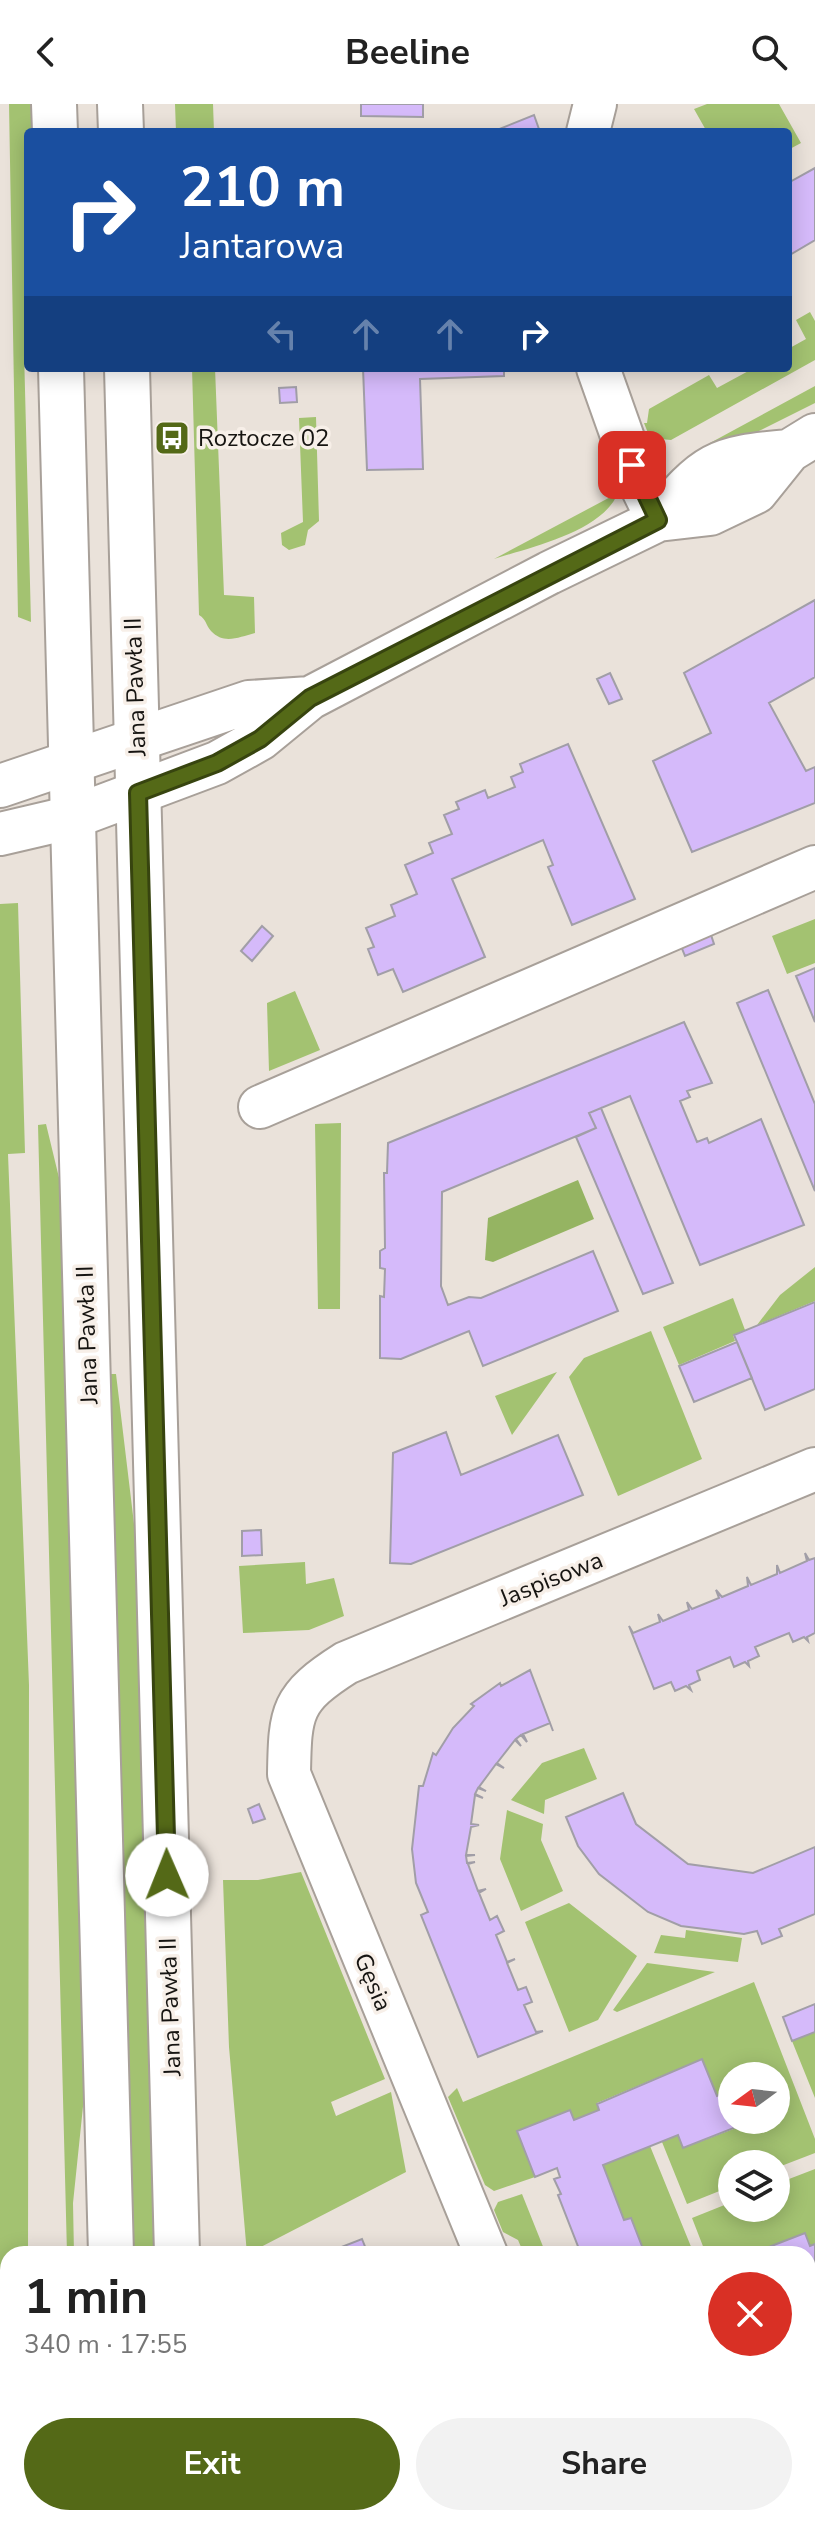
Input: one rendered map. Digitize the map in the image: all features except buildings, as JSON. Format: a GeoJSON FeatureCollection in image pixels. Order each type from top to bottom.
{"type":"FeatureCollection","features":[{"type":"Feature","properties":{"kind":"main road"},"geometry":{"type":"LineString","coordinates":[[54,104],[55,128]]}},
{"type":"Feature","properties":{"kind":"main road"},"geometry":{"type":"LineString","coordinates":[[120,104],[121,128]]}},
{"type":"Feature","properties":{"kind":"main road","name":"Jana Pawła II"},"geometry":{"type":"LineString","coordinates":[[61,372],[111,2246]]}},
{"type":"Feature","properties":{"kind":"main road","name":"Jana Pawła II"},"geometry":{"type":"LineString","coordinates":[[127,372],[177,2246]]}},
{"type":"Feature","properties":{"kind":"street"},"geometry":{"type":"LineString","coordinates":[[589,128],[595,104]]}},
{"type":"Feature","properties":{"kind":"street"},"geometry":{"type":"LineString","coordinates":[[599,372],[636,475],[658,520]]}},
{"type":"Feature","properties":{"kind":"street"},"geometry":{"type":"LineString","coordinates":[[0,834],[73,817],[228,757],[260,739],[310,698],[658,520],[694,478],[723,461],[734,456],[802,443]]}},
{"type":"Feature","properties":{"kind":"street"},"geometry":{"type":"LineString","coordinates":[[0,786],[249,702],[310,698]]}},
{"type":"Feature","properties":{"kind":"street"},"geometry":{"type":"LineString","coordinates":[[260,1107],[815,867]]}},
{"type":"Feature","properties":{"kind":"street","name":"Jaspisowa"},"geometry":{"type":"LineString","coordinates":[[297,1704],[315,1683],[346,1663],[815,1469]]}},
{"type":"Feature","properties":{"kind":"street","name":"Gęsia"},"geometry":{"type":"LineString","coordinates":[[297,1704],[290,1733],[289,1774],[483,2246]]}},
{"type":"Feature","properties":{"kind":"green space"},"geometry":{"type":"Polygon","coordinates":[[[9,104],[34,104],[35,128],[24,128],[24,372],[31,622],[18,617],[9,104]]]}},
{"type":"Feature","properties":{"kind":"green space"},"geometry":{"type":"Polygon","coordinates":[[[175,104],[213,104],[214,128],[176,128],[175,104]]]}},
{"type":"Feature","properties":{"kind":"green space"},"geometry":{"type":"Polygon","coordinates":[[[707,104],[779,104],[801,143],[792,148],[792,128],[705,128],[694,109],[707,104]]]}},
{"type":"Feature","properties":{"kind":"green space"},"geometry":{"type":"Polygon","coordinates":[[[810,312],[815,321],[815,360],[671,440],[650,438],[644,423],[647,423],[649,409],[709,375],[717,388],[747,372],[792,372],[792,347],[806,339],[796,320],[810,312]]]}},
{"type":"Feature","properties":{"kind":"green space"},"geometry":{"type":"Polygon","coordinates":[[[192,372],[215,372],[224,595],[254,597],[255,633],[232,639],[221,638],[199,615],[192,372]]]}},
{"type":"Feature","properties":{"kind":"green space"},"geometry":{"type":"Polygon","coordinates":[[[815,386],[815,403],[715,453],[710,443],[815,386]]]}},
{"type":"Feature","properties":{"kind":"green space"},"geometry":{"type":"Polygon","coordinates":[[[316,417],[319,521],[308,530],[305,545],[289,550],[282,545],[281,533],[303,522],[299,418],[316,417]]]}},
{"type":"Feature","properties":{"kind":"green space"},"geometry":{"type":"Polygon","coordinates":[[[618,493],[610,507],[581,528],[494,559],[618,493]]]}},
{"type":"Feature","properties":{"kind":"green space"},"geometry":{"type":"Polygon","coordinates":[[[18,903],[25,1153],[8,1154],[29,1685],[28,2246],[0,2246],[0,904],[18,903]]]}},
{"type":"Feature","properties":{"kind":"green space"},"geometry":{"type":"Polygon","coordinates":[[[815,919],[815,963],[787,974],[772,936],[815,919]]]}},
{"type":"Feature","properties":{"kind":"green space"},"geometry":{"type":"Polygon","coordinates":[[[295,991],[320,1050],[269,1071],[267,1003],[295,991]]]}},
{"type":"Feature","properties":{"kind":"green space"},"geometry":{"type":"Polygon","coordinates":[[[341,1123],[340,1309],[318,1309],[315,1124],[341,1123]]]}},
{"type":"Feature","properties":{"kind":"green space"},"geometry":{"type":"Polygon","coordinates":[[[46,1124],[61,1186],[87,2068],[73,2203],[74,2246],[67,2246],[38,1125],[46,1124]]]}},
{"type":"Feature","properties":{"kind":"green space"},"geometry":{"type":"Polygon","coordinates":[[[578,1180],[594,1219],[493,1262],[485,1260],[488,1218],[578,1180]]]}},
{"type":"Feature","properties":{"kind":"green space"},"geometry":{"type":"Polygon","coordinates":[[[815,1267],[815,1301],[757,1325],[780,1295],[815,1267]]]}},
{"type":"Feature","properties":{"kind":"green space"},"geometry":{"type":"Polygon","coordinates":[[[733,1298],[745,1330],[733,1335],[735,1341],[679,1365],[663,1327],[733,1298]]]}},
{"type":"Feature","properties":{"kind":"green space"},"geometry":{"type":"Polygon","coordinates":[[[651,1331],[702,1459],[618,1496],[569,1377],[584,1358],[651,1331]]]}},
{"type":"Feature","properties":{"kind":"green space"},"geometry":{"type":"Polygon","coordinates":[[[557,1372],[512,1435],[495,1396],[557,1372]]]}},
{"type":"Feature","properties":{"kind":"green space"},"geometry":{"type":"Polygon","coordinates":[[[108,1374],[116,1374],[135,1532],[156,2246],[129,2246],[108,1374]]]}},
{"type":"Feature","properties":{"kind":"green space"},"geometry":{"type":"Polygon","coordinates":[[[305,1562],[306,1584],[334,1578],[344,1616],[309,1630],[243,1633],[239,1566],[305,1562]]]}},
{"type":"Feature","properties":{"kind":"green space"},"geometry":{"type":"Polygon","coordinates":[[[584,1748],[597,1779],[545,1800],[544,1814],[511,1800],[542,1763],[584,1748]]]}},
{"type":"Feature","properties":{"kind":"green space"},"geometry":{"type":"Polygon","coordinates":[[[507,1810],[543,1824],[541,1840],[563,1891],[521,1911],[500,1859],[507,1810]]]}},
{"type":"Feature","properties":{"kind":"green space"},"geometry":{"type":"Polygon","coordinates":[[[301,1872],[385,2079],[331,2102],[336,2116],[391,2092],[406,2172],[263,2246],[246,2246],[229,2047],[223,1880],[258,1880],[301,1872]]]}},
{"type":"Feature","properties":{"kind":"green space"},"geometry":{"type":"Polygon","coordinates":[[[569,1903],[637,1956],[598,2020],[569,2032],[525,1922],[569,1903]]]}},
{"type":"Feature","properties":{"kind":"green space"},"geometry":{"type":"Polygon","coordinates":[[[686,1930],[742,1938],[738,1962],[654,1953],[661,1935],[685,1938],[686,1930]]]}},
{"type":"Feature","properties":{"kind":"green space"},"geometry":{"type":"Polygon","coordinates":[[[647,1963],[715,1972],[617,2012],[613,2010],[647,1963]]]}},
{"type":"Feature","properties":{"kind":"green space"},"geometry":{"type":"Polygon","coordinates":[[[754,1982],[785,2062],[718,2062],[717,2096],[702,2059],[597,2103],[599,2110],[574,2120],[570,2110],[517,2131],[535,2177],[494,2191],[485,2185],[448,2097],[457,2088],[463,2102],[754,1982]]]}},
{"type":"Feature","properties":{"kind":"green space"},"geometry":{"type":"Polygon","coordinates":[[[815,2032],[815,2098],[792,2041],[815,2032]]]}},
{"type":"Feature","properties":{"kind":"green space"},"geometry":{"type":"Polygon","coordinates":[[[790,2075],[815,2139],[815,2153],[790,2163],[790,2150],[718,2150],[718,2192],[687,2204],[662,2142],[678,2135],[683,2148],[720,2134],[790,2134],[790,2075]]]}},
{"type":"Feature","properties":{"kind":"green space"},"geometry":{"type":"Polygon","coordinates":[[[650,2146],[691,2246],[642,2246],[631,2218],[624,2220],[603,2165],[650,2146]]]}},
{"type":"Feature","properties":{"kind":"green space"},"geometry":{"type":"Polygon","coordinates":[[[815,2169],[815,2244],[810,2246],[804,2233],[775,2246],[703,2246],[692,2218],[718,2208],[718,2222],[790,2222],[790,2179],[815,2169]]]}},
{"type":"Feature","properties":{"kind":"green space"},"geometry":{"type":"Polygon","coordinates":[[[522,2194],[543,2246],[521,2246],[518,2240],[503,2232],[494,2210],[498,2202],[522,2194]]]}},
{"type":"Feature","properties":{"kind":"place","name":"Roztocze 02"},"geometry":{"type":"Point","coordinates":[172,438]}},
{"type":"Feature","properties":{"kind":"route"},"geometry":{"type":"LineString","coordinates":[[167,1875],[138,793],[217,763],[260,739],[310,698],[388,660],[549,573],[658,520],[632,465]]}}]}
